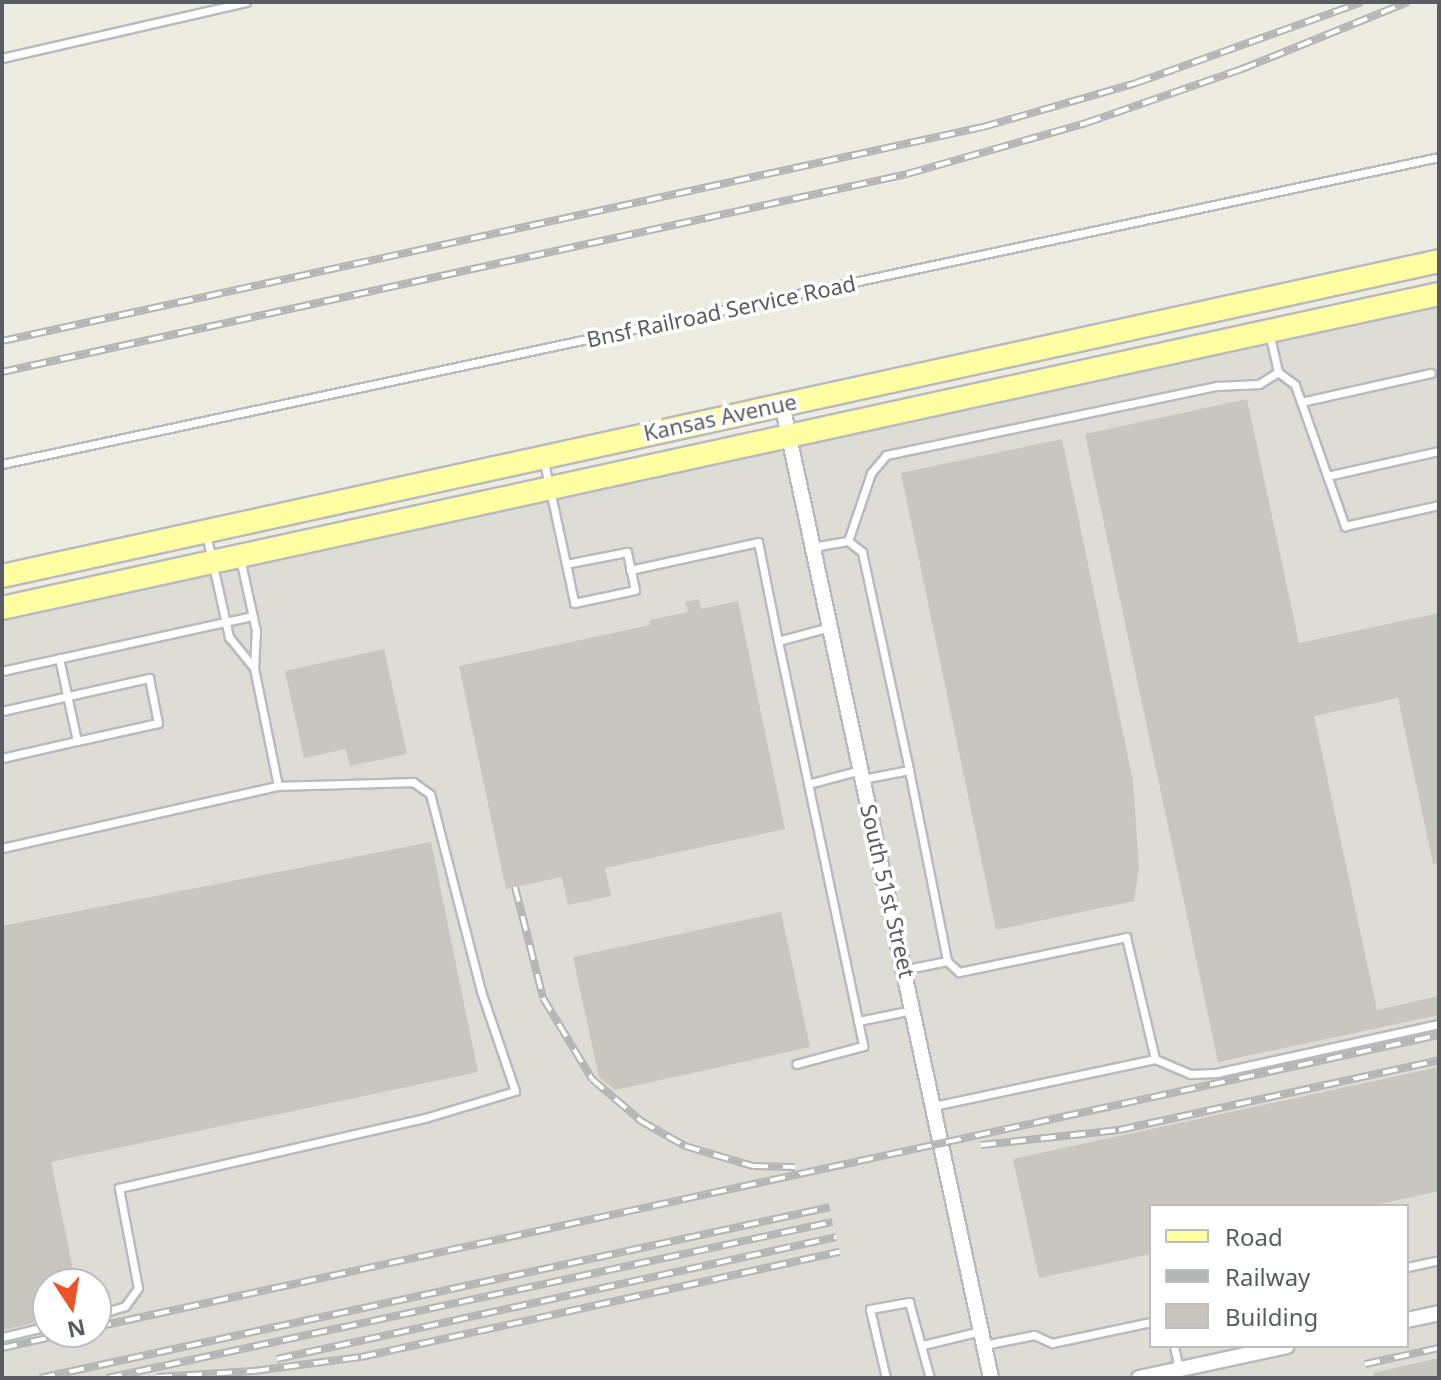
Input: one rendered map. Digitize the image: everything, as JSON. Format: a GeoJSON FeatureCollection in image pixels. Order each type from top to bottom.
{"type":"FeatureCollection","features":[{"type":"Feature","properties":{"kind":"main road","name":"Kansas Avenue"},"geometry":{"type":"LineString","coordinates":[[2,576],[1439,261]]}},
{"type":"Feature","properties":{"kind":"main road","name":"Kansas Avenue"},"geometry":{"type":"LineString","coordinates":[[2,608],[1439,294]]}},
{"type":"Feature","properties":{"kind":"street","name":"South 51st Street"},"geometry":{"type":"LineString","coordinates":[[782,404],[907,969],[912,1010],[991,1378]]}},
{"type":"Feature","properties":{"kind":"street"},"geometry":{"type":"LineString","coordinates":[[1409,1320],[1439,1313]]}},
{"type":"Feature","properties":{"kind":"street"},"geometry":{"type":"LineString","coordinates":[[1139,1378],[1278,1348]]}},
{"type":"Feature","properties":{"kind":"lane"},"geometry":{"type":"LineString","coordinates":[[2,58],[246,2]]}},
{"type":"Feature","properties":{"kind":"lane","name":"Bnsf Railroad Service Road"},"geometry":{"type":"LineString","coordinates":[[2,464],[1439,157]]}},
{"type":"Feature","properties":{"kind":"lane"},"geometry":{"type":"LineString","coordinates":[[1269,330],[1278,372],[1295,385],[1345,526],[1439,505]]}},
{"type":"Feature","properties":{"kind":"lane"},"geometry":{"type":"LineString","coordinates":[[848,541],[871,473],[886,455],[1217,386],[1259,384],[1278,372]]}},
{"type":"Feature","properties":{"kind":"lane"},"geometry":{"type":"LineString","coordinates":[[1301,402],[1431,373]]}},
{"type":"Feature","properties":{"kind":"lane"},"geometry":{"type":"LineString","coordinates":[[1327,476],[1439,451]]}},
{"type":"Feature","properties":{"kind":"lane"},"geometry":{"type":"LineString","coordinates":[[543,456],[574,603],[635,590],[627,552],[566,564]]}},
{"type":"Feature","properties":{"kind":"lane"},"geometry":{"type":"LineString","coordinates":[[206,532],[229,637],[254,668]]}},
{"type":"Feature","properties":{"kind":"lane"},"geometry":{"type":"LineString","coordinates":[[813,547],[848,541],[862,552],[947,961],[959,972],[1126,937],[1155,1059]]}},
{"type":"Feature","properties":{"kind":"lane"},"geometry":{"type":"LineString","coordinates":[[630,570],[758,542],[863,1046],[796,1064]]}},
{"type":"Feature","properties":{"kind":"lane"},"geometry":{"type":"LineString","coordinates":[[239,555],[253,616],[254,668],[278,786]]}},
{"type":"Feature","properties":{"kind":"lane"},"geometry":{"type":"LineString","coordinates":[[2,671],[253,616]]}},
{"type":"Feature","properties":{"kind":"lane"},"geometry":{"type":"LineString","coordinates":[[778,641],[830,627]]}},
{"type":"Feature","properties":{"kind":"lane"},"geometry":{"type":"LineString","coordinates":[[59,658],[77,741]]}},
{"type":"Feature","properties":{"kind":"lane"},"geometry":{"type":"LineString","coordinates":[[2,711],[149,678],[158,723],[2,758]]}},
{"type":"Feature","properties":{"kind":"lane"},"geometry":{"type":"LineString","coordinates":[[808,784],[862,774],[909,770]]}},
{"type":"Feature","properties":{"kind":"lane"},"geometry":{"type":"LineString","coordinates":[[2,848],[278,786],[413,782],[430,794],[481,991],[515,1091],[425,1118],[119,1188],[138,1288],[125,1306],[112,1310]]}},
{"type":"Feature","properties":{"kind":"lane"},"geometry":{"type":"LineString","coordinates":[[907,969],[947,961]]}},
{"type":"Feature","properties":{"kind":"lane"},"geometry":{"type":"LineString","coordinates":[[858,1021],[912,1010]]}},
{"type":"Feature","properties":{"kind":"lane"},"geometry":{"type":"LineString","coordinates":[[933,1106],[1155,1059],[1190,1074],[1216,1073],[1439,1024]]}},
{"type":"Feature","properties":{"kind":"lane"},"geometry":{"type":"LineString","coordinates":[[1409,1267],[1439,1260]]}},
{"type":"Feature","properties":{"kind":"lane"},"geometry":{"type":"LineString","coordinates":[[886,1378],[870,1309],[909,1302],[930,1378]]}},
{"type":"Feature","properties":{"kind":"lane"},"geometry":{"type":"LineString","coordinates":[[923,1345],[1034,1335],[1052,1343],[1149,1322]]}},
{"type":"Feature","properties":{"kind":"lane"},"geometry":{"type":"LineString","coordinates":[[2,1337],[32,1330]]}},
{"type":"Feature","properties":{"kind":"lane"},"geometry":{"type":"LineString","coordinates":[[1174,1348],[1179,1369]]}},
{"type":"Feature","properties":{"kind":"shaded area"},"geometry":{"type":"Polygon","coordinates":[[[1439,302],[1439,1378],[2,1378],[2,612],[1439,302]]]}},
{"type":"Feature","properties":{"kind":"building"},"geometry":{"type":"Polygon","coordinates":[[[1247,399],[1299,643],[1439,613],[1439,863],[1433,864],[1398,698],[1314,716],[1377,1010],[1439,996],[1439,1015],[1218,1062],[1085,434],[1247,399]]]}},
{"type":"Feature","properties":{"kind":"building"},"geometry":{"type":"Polygon","coordinates":[[[1062,439],[1133,781],[1139,867],[1134,901],[996,930],[901,473],[1062,439]]]}},
{"type":"Feature","properties":{"kind":"building"},"geometry":{"type":"Polygon","coordinates":[[[699,599],[701,609],[738,601],[785,829],[605,868],[611,896],[568,905],[562,877],[506,889],[459,666],[650,625],[649,620],[688,612],[685,602],[699,599]]]}},
{"type":"Feature","properties":{"kind":"building"},"geometry":{"type":"Polygon","coordinates":[[[384,649],[407,754],[350,766],[346,749],[304,758],[285,671],[384,649]]]}},
{"type":"Feature","properties":{"kind":"building"},"geometry":{"type":"Polygon","coordinates":[[[431,842],[478,1072],[51,1162],[73,1268],[32,1268],[32,1323],[2,1330],[2,926],[431,842]]]}},
{"type":"Feature","properties":{"kind":"building"},"geometry":{"type":"Polygon","coordinates":[[[781,912],[810,1047],[615,1090],[599,1077],[573,957],[781,912]]]}},
{"type":"Feature","properties":{"kind":"building"},"geometry":{"type":"Polygon","coordinates":[[[1439,1067],[1439,1191],[1380,1204],[1149,1204],[1149,1254],[1039,1278],[1013,1159],[1439,1067]]]}},
{"type":"Feature","properties":{"kind":"building"},"geometry":{"type":"Polygon","coordinates":[[[1439,1358],[1439,1378],[1374,1378],[1373,1373],[1439,1358]]]}},
{"type":"Feature","properties":{"kind":"railway"},"geometry":{"type":"LineString","coordinates":[[2,341],[983,127],[1136,83],[1362,2]]}},
{"type":"Feature","properties":{"kind":"railway"},"geometry":{"type":"LineString","coordinates":[[2,372],[907,174],[1086,123],[1242,69],[1408,2]]}},
{"type":"Feature","properties":{"kind":"railway"},"geometry":{"type":"LineString","coordinates":[[515,887],[543,998],[592,1079],[641,1121],[685,1146],[753,1166],[795,1167]]}},
{"type":"Feature","properties":{"kind":"railway"},"geometry":{"type":"LineString","coordinates":[[112,1324],[1439,1035]]}},
{"type":"Feature","properties":{"kind":"railway"},"geometry":{"type":"LineString","coordinates":[[981,1145],[1119,1130],[1439,1060]]}},
{"type":"Feature","properties":{"kind":"railway"},"geometry":{"type":"LineString","coordinates":[[40,1378],[830,1207]]}},
{"type":"Feature","properties":{"kind":"railway"},"geometry":{"type":"LineString","coordinates":[[107,1378],[832,1222]]}},
{"type":"Feature","properties":{"kind":"railway"},"geometry":{"type":"LineString","coordinates":[[277,1359],[836,1237]]}},
{"type":"Feature","properties":{"kind":"railway"},"geometry":{"type":"LineString","coordinates":[[157,1377],[254,1371],[361,1357],[840,1252]]}},
{"type":"Feature","properties":{"kind":"railway"},"geometry":{"type":"LineString","coordinates":[[2,1348],[32,1341]]}},
{"type":"Feature","properties":{"kind":"railway"},"geometry":{"type":"LineString","coordinates":[[1365,1364],[1439,1348]]}}]}
